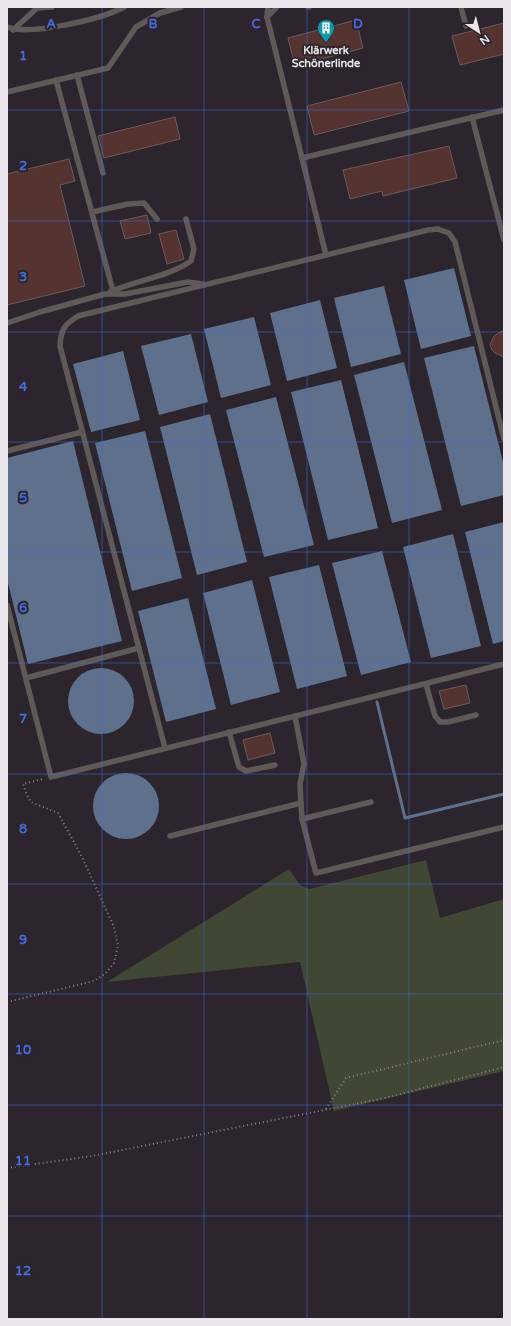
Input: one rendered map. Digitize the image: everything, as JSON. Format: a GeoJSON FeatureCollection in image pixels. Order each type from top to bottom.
{"type":"FeatureCollection","features":[{"type":"Feature","properties":{"kind":"lane"},"geometry":{"type":"LineString","coordinates":[[13,30],[37,8],[52,7]]}},
{"type":"Feature","properties":{"kind":"lane"},"geometry":{"type":"LineString","coordinates":[[7,27],[13,30],[39,29],[77,22],[124,7]]}},
{"type":"Feature","properties":{"kind":"lane"},"geometry":{"type":"LineString","coordinates":[[7,92],[108,68],[136,27],[160,13],[181,7]]}},
{"type":"Feature","properties":{"kind":"lane"},"geometry":{"type":"LineString","coordinates":[[268,7],[267,17],[326,255]]}},
{"type":"Feature","properties":{"kind":"lane"},"geometry":{"type":"LineString","coordinates":[[267,17],[277,7]]}},
{"type":"Feature","properties":{"kind":"lane"},"geometry":{"type":"LineString","coordinates":[[461,7],[466,26]]}},
{"type":"Feature","properties":{"kind":"lane"},"geometry":{"type":"LineString","coordinates":[[77,75],[103,173]]}},
{"type":"Feature","properties":{"kind":"lane"},"geometry":{"type":"LineString","coordinates":[[56,80],[113,290]]}},
{"type":"Feature","properties":{"kind":"lane"},"geometry":{"type":"LineString","coordinates":[[302,158],[504,110]]}},
{"type":"Feature","properties":{"kind":"lane"},"geometry":{"type":"LineString","coordinates":[[472,117],[504,240]]}},
{"type":"Feature","properties":{"kind":"lane"},"geometry":{"type":"LineString","coordinates":[[92,212],[128,204],[144,203],[157,219]]}},
{"type":"Feature","properties":{"kind":"lane"},"geometry":{"type":"LineString","coordinates":[[7,323],[105,294],[125,285],[180,268],[191,261],[194,249],[186,219]]}},
{"type":"Feature","properties":{"kind":"lane"},"geometry":{"type":"LineString","coordinates":[[165,748],[60,346],[61,334],[67,323],[78,316],[428,230],[438,230],[449,233],[455,242],[504,439]]}},
{"type":"Feature","properties":{"kind":"lane"},"geometry":{"type":"LineString","coordinates":[[105,294],[125,294],[188,282],[208,284]]}},
{"type":"Feature","properties":{"kind":"lane"},"geometry":{"type":"LineString","coordinates":[[7,451],[82,432]]}},
{"type":"Feature","properties":{"kind":"lane"},"geometry":{"type":"LineString","coordinates":[[7,605],[51,777],[504,664]]}},
{"type":"Feature","properties":{"kind":"lane"},"geometry":{"type":"LineString","coordinates":[[26,678],[139,648]]}},
{"type":"Feature","properties":{"kind":"lane"},"geometry":{"type":"LineString","coordinates":[[426,684],[435,716],[440,722],[448,722],[476,715]]}},
{"type":"Feature","properties":{"kind":"lane"},"geometry":{"type":"LineString","coordinates":[[294,716],[304,764],[300,784],[302,819],[316,873],[504,827]]}},
{"type":"Feature","properties":{"kind":"lane"},"geometry":{"type":"LineString","coordinates":[[228,732],[239,768],[246,771],[275,765]]}},
{"type":"Feature","properties":{"kind":"lane"},"geometry":{"type":"LineString","coordinates":[[302,819],[372,802]]}},
{"type":"Feature","properties":{"kind":"lane"},"geometry":{"type":"LineString","coordinates":[[170,836],[301,803]]}},
{"type":"Feature","properties":{"kind":"path"},"geometry":{"type":"LineString","coordinates":[[7,1002],[94,981],[106,973],[114,963],[118,946],[114,926],[82,857],[58,813],[31,802],[27,796],[23,784],[51,777]]}},
{"type":"Feature","properties":{"kind":"path"},"geometry":{"type":"LineString","coordinates":[[326,1109],[346,1078],[504,1040]]}},
{"type":"Feature","properties":{"kind":"path"},"geometry":{"type":"LineString","coordinates":[[7,1168],[92,1156],[385,1098],[504,1067]]}},
{"type":"Feature","properties":{"kind":"green space"},"geometry":{"type":"Polygon","coordinates":[[[426,860],[440,918],[504,899],[504,1071],[334,1111],[300,962],[107,982],[289,869],[300,885],[309,889],[426,860]]]}},
{"type":"Feature","properties":{"kind":"water"},"geometry":{"type":"Polygon","coordinates":[[[454,268],[471,336],[421,349],[404,280],[454,268]]]}},
{"type":"Feature","properties":{"kind":"water"},"geometry":{"type":"Polygon","coordinates":[[[384,286],[401,354],[351,367],[334,298],[384,286]]]}},
{"type":"Feature","properties":{"kind":"water"},"geometry":{"type":"Polygon","coordinates":[[[320,300],[337,368],[287,381],[270,313],[320,300]]]}},
{"type":"Feature","properties":{"kind":"water"},"geometry":{"type":"Polygon","coordinates":[[[254,317],[271,385],[221,398],[204,329],[254,317]]]}},
{"type":"Feature","properties":{"kind":"water"},"geometry":{"type":"Polygon","coordinates":[[[191,334],[208,402],[159,415],[141,346],[191,334]]]}},
{"type":"Feature","properties":{"kind":"water"},"geometry":{"type":"Polygon","coordinates":[[[474,346],[504,466],[504,495],[461,506],[424,358],[474,346]]]}},
{"type":"Feature","properties":{"kind":"water"},"geometry":{"type":"Polygon","coordinates":[[[123,351],[140,420],[91,432],[73,364],[123,351]]]}},
{"type":"Feature","properties":{"kind":"water"},"geometry":{"type":"Polygon","coordinates":[[[404,362],[442,510],[392,523],[354,375],[404,362]]]}},
{"type":"Feature","properties":{"kind":"water"},"geometry":{"type":"Polygon","coordinates":[[[341,380],[378,528],[328,540],[291,392],[341,380]]]}},
{"type":"Feature","properties":{"kind":"water"},"geometry":{"type":"Polygon","coordinates":[[[276,397],[314,545],[264,557],[226,410],[276,397]]]}},
{"type":"Feature","properties":{"kind":"water"},"geometry":{"type":"Polygon","coordinates":[[[210,414],[247,562],[197,575],[160,427],[210,414]]]}},
{"type":"Feature","properties":{"kind":"water"},"geometry":{"type":"Polygon","coordinates":[[[145,431],[182,578],[132,591],[95,443],[145,431]]]}},
{"type":"Feature","properties":{"kind":"water"},"geometry":{"type":"Polygon","coordinates":[[[73,441],[122,641],[28,664],[7,579],[7,458],[73,441]]]}},
{"type":"Feature","properties":{"kind":"water"},"geometry":{"type":"Polygon","coordinates":[[[504,522],[504,641],[493,644],[465,532],[504,522]]]}},
{"type":"Feature","properties":{"kind":"water"},"geometry":{"type":"Polygon","coordinates":[[[453,534],[481,646],[431,658],[403,547],[453,534]]]}},
{"type":"Feature","properties":{"kind":"water"},"geometry":{"type":"Polygon","coordinates":[[[382,551],[411,662],[361,675],[332,563],[382,551]]]}},
{"type":"Feature","properties":{"kind":"water"},"geometry":{"type":"Polygon","coordinates":[[[319,565],[347,676],[297,689],[269,577],[319,565]]]}},
{"type":"Feature","properties":{"kind":"water"},"geometry":{"type":"Polygon","coordinates":[[[252,580],[280,692],[231,705],[203,593],[252,580]]]}},
{"type":"Feature","properties":{"kind":"water"},"geometry":{"type":"Polygon","coordinates":[[[188,598],[216,709],[166,722],[138,611],[188,598]]]}},
{"type":"Feature","properties":{"kind":"water"},"geometry":{"type":"Polygon","coordinates":[[[94,668],[108,668],[120,673],[129,682],[134,694],[132,714],[125,725],[108,734],[94,734],[82,729],[73,720],[68,708],[68,694],[73,682],[82,673],[94,668]]]}},
{"type":"Feature","properties":{"kind":"water"},"geometry":{"type":"Polygon","coordinates":[[[119,773],[133,773],[145,778],[154,787],[159,799],[157,819],[150,830],[133,839],[119,839],[107,834],[98,825],[93,813],[93,799],[98,787],[107,778],[119,773]]]}},
{"type":"Feature","properties":{"kind":"building","name":"Klärwerk Schönerlinde"},"geometry":{"type":"Polygon","coordinates":[[[356,20],[363,48],[295,66],[288,38],[356,20]]]}},
{"type":"Feature","properties":{"kind":"building"},"geometry":{"type":"Polygon","coordinates":[[[504,23],[504,54],[460,65],[452,36],[504,23]]]}},
{"type":"Feature","properties":{"kind":"building"},"geometry":{"type":"Polygon","coordinates":[[[401,82],[409,111],[314,135],[307,106],[401,82]]]}},
{"type":"Feature","properties":{"kind":"building"},"geometry":{"type":"Polygon","coordinates":[[[175,117],[180,139],[104,158],[98,136],[175,117]]]}},
{"type":"Feature","properties":{"kind":"building"},"geometry":{"type":"Polygon","coordinates":[[[449,146],[457,178],[383,196],[382,191],[350,199],[343,170],[449,146]]]}},
{"type":"Feature","properties":{"kind":"building"},"geometry":{"type":"Polygon","coordinates":[[[69,159],[75,181],[60,185],[85,286],[7,305],[7,174],[69,159]]]}},
{"type":"Feature","properties":{"kind":"building"},"geometry":{"type":"Polygon","coordinates":[[[147,215],[151,233],[125,239],[120,221],[147,215]]]}},
{"type":"Feature","properties":{"kind":"building"},"geometry":{"type":"Polygon","coordinates":[[[176,230],[184,259],[167,264],[159,234],[176,230]]]}},
{"type":"Feature","properties":{"kind":"building"},"geometry":{"type":"Polygon","coordinates":[[[504,330],[504,357],[495,353],[490,344],[494,336],[504,330]]]}},
{"type":"Feature","properties":{"kind":"building"},"geometry":{"type":"Polygon","coordinates":[[[466,685],[470,703],[444,709],[439,691],[466,685]]]}},
{"type":"Feature","properties":{"kind":"building"},"geometry":{"type":"Polygon","coordinates":[[[270,733],[275,753],[248,760],[243,740],[270,733]]]}},
{"type":"Feature","properties":{"kind":"waterway"},"geometry":{"type":"LineString","coordinates":[[377,702],[405,818],[504,794]]}},
{"type":"Feature","properties":{"kind":"place","name":"Klärwerk Schönerlinde"},"geometry":{"type":"Point","coordinates":[326,43]}}]}
